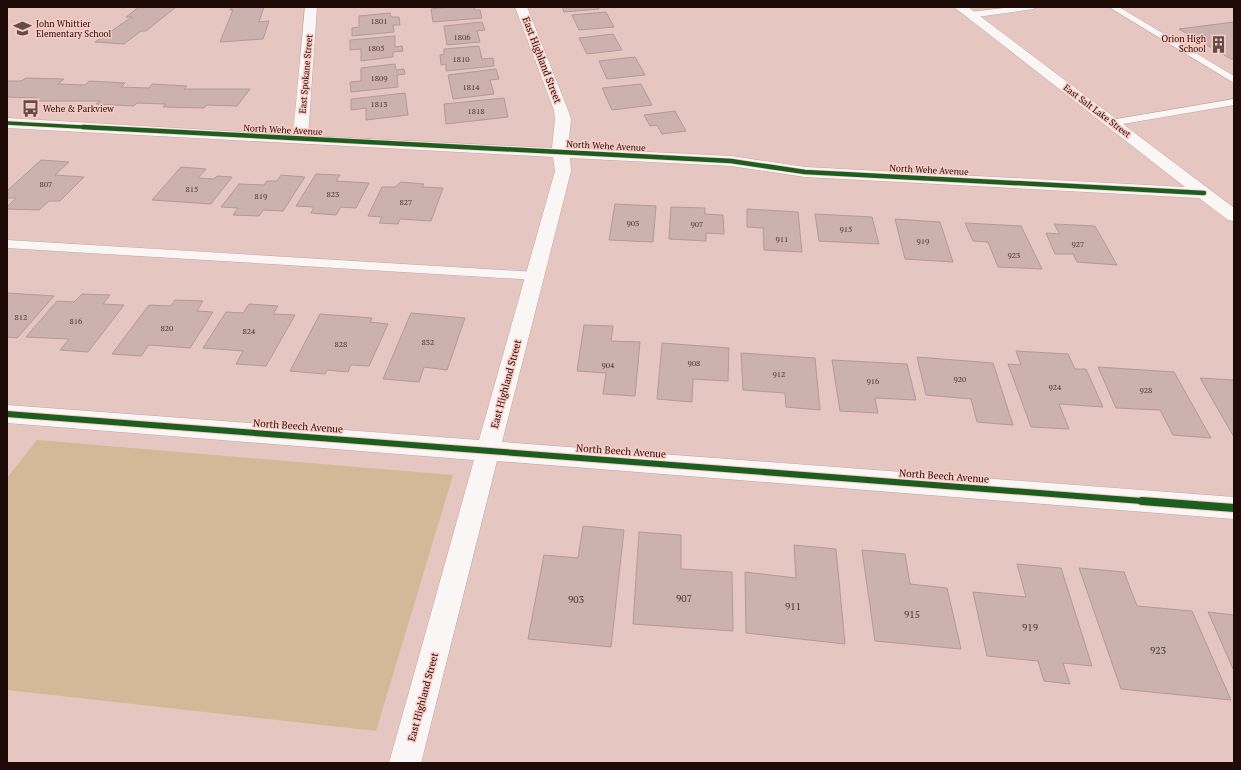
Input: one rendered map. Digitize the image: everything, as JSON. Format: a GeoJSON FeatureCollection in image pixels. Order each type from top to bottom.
{"type":"FeatureCollection","features":[{"type":"Feature","properties":{"kind":"street","name":"East Spokane Street"},"geometry":{"type":"LineString","coordinates":[[300,140],[311,7]]}},
{"type":"Feature","properties":{"kind":"street","name":"East Highland Street"},"geometry":{"type":"LineString","coordinates":[[405,763],[563,171],[560,145],[563,119],[561,110],[521,7]]}},
{"type":"Feature","properties":{"kind":"street","name":"East Salt Lake Street"},"geometry":{"type":"LineString","coordinates":[[965,11],[1234,216]]}},
{"type":"Feature","properties":{"kind":"street","name":"North Wehe Avenue"},"geometry":{"type":"LineString","coordinates":[[7,123],[300,140],[731,161],[805,172],[1204,193]]}},
{"type":"Feature","properties":{"kind":"street","name":"North Beech Avenue"},"geometry":{"type":"LineString","coordinates":[[7,414],[1234,508]]}},
{"type":"Feature","properties":{"kind":"lane"},"geometry":{"type":"LineString","coordinates":[[965,11],[1033,7]]}},
{"type":"Feature","properties":{"kind":"lane"},"geometry":{"type":"LineString","coordinates":[[1113,7],[1234,80]]}},
{"type":"Feature","properties":{"kind":"lane"},"geometry":{"type":"LineString","coordinates":[[1111,122],[1234,102]]}},
{"type":"Feature","properties":{"kind":"lane"},"geometry":{"type":"LineString","coordinates":[[7,244],[535,276]]}},
{"type":"Feature","properties":{"kind":"shaded area"},"geometry":{"type":"Polygon","coordinates":[[[37,440],[453,475],[376,731],[7,690],[7,478],[37,440]]]}},
{"type":"Feature","properties":{"kind":"building"},"geometry":{"type":"Polygon","coordinates":[[[139,7],[176,7],[146,31],[141,31],[124,44],[95,42],[132,17],[126,17],[139,7]]]}},
{"type":"Feature","properties":{"kind":"building"},"geometry":{"type":"Polygon","coordinates":[[[232,7],[264,7],[259,22],[269,21],[263,39],[220,42],[233,10],[230,10],[232,7]]]}},
{"type":"Feature","properties":{"kind":"building"},"geometry":{"type":"Polygon","coordinates":[[[474,7],[475,10],[480,10],[482,18],[433,22],[431,9],[474,7]]]}},
{"type":"Feature","properties":{"kind":"building"},"geometry":{"type":"Polygon","coordinates":[[[562,7],[598,7],[599,9],[564,12],[562,7]]]}},
{"type":"Feature","properties":{"kind":"building"},"geometry":{"type":"Polygon","coordinates":[[[606,12],[614,27],[579,30],[572,15],[606,12]]]}},
{"type":"Feature","properties":{"kind":"building"},"geometry":{"type":"Polygon","coordinates":[[[390,13],[391,17],[399,17],[400,25],[393,25],[394,32],[352,36],[352,28],[359,27],[359,16],[390,13]]]}},
{"type":"Feature","properties":{"kind":"building"},"geometry":{"type":"Polygon","coordinates":[[[482,22],[485,30],[477,31],[480,42],[447,45],[444,26],[482,22]]]}},
{"type":"Feature","properties":{"kind":"building","name":"Orion High School"},"geometry":{"type":"Polygon","coordinates":[[[1234,22],[1234,59],[1231,59],[1179,29],[1234,22]]]}},
{"type":"Feature","properties":{"kind":"building"},"geometry":{"type":"Polygon","coordinates":[[[613,34],[622,50],[587,54],[579,38],[613,34]]]}},
{"type":"Feature","properties":{"kind":"building"},"geometry":{"type":"Polygon","coordinates":[[[395,36],[395,47],[402,46],[403,51],[393,52],[393,57],[361,61],[361,49],[350,50],[350,40],[395,36]]]}},
{"type":"Feature","properties":{"kind":"building"},"geometry":{"type":"Polygon","coordinates":[[[479,46],[482,59],[493,58],[494,66],[446,71],[446,64],[441,65],[440,55],[444,54],[444,49],[479,46]]]}},
{"type":"Feature","properties":{"kind":"building"},"geometry":{"type":"Polygon","coordinates":[[[635,57],[645,75],[607,79],[599,61],[635,57]]]}},
{"type":"Feature","properties":{"kind":"building"},"geometry":{"type":"Polygon","coordinates":[[[395,64],[396,70],[404,69],[405,74],[397,75],[398,87],[351,92],[350,82],[361,81],[361,68],[395,64]]]}},
{"type":"Feature","properties":{"kind":"building"},"geometry":{"type":"Polygon","coordinates":[[[496,69],[499,79],[490,80],[494,94],[453,99],[448,75],[496,69]]]}},
{"type":"Feature","properties":{"kind":"building"},"geometry":{"type":"Polygon","coordinates":[[[26,78],[64,79],[58,84],[85,85],[89,81],[125,83],[121,87],[149,88],[152,84],[187,86],[184,89],[250,89],[237,106],[207,105],[204,108],[163,107],[166,104],[137,103],[134,106],[96,104],[100,101],[34,101],[37,98],[7,97],[7,81],[21,81],[26,78]]]}},
{"type":"Feature","properties":{"kind":"building"},"geometry":{"type":"Polygon","coordinates":[[[641,84],[652,105],[612,110],[602,88],[641,84]]]}},
{"type":"Feature","properties":{"kind":"building"},"geometry":{"type":"Polygon","coordinates":[[[405,93],[408,115],[366,120],[366,108],[351,110],[351,99],[405,93]]]}},
{"type":"Feature","properties":{"kind":"building"},"geometry":{"type":"Polygon","coordinates":[[[504,98],[508,117],[446,124],[444,104],[504,98]]]}},
{"type":"Feature","properties":{"kind":"building"},"geometry":{"type":"Polygon","coordinates":[[[675,111],[686,131],[662,134],[657,125],[650,126],[644,115],[675,111]]]}},
{"type":"Feature","properties":{"kind":"building"},"geometry":{"type":"Polygon","coordinates":[[[41,160],[69,162],[55,175],[84,177],[60,201],[49,201],[39,210],[7,209],[7,207],[16,198],[7,198],[7,191],[41,160]]]}},
{"type":"Feature","properties":{"kind":"building"},"geometry":{"type":"Polygon","coordinates":[[[181,167],[206,169],[198,178],[214,179],[217,176],[232,177],[211,204],[152,200],[181,167]]]}},
{"type":"Feature","properties":{"kind":"building"},"geometry":{"type":"Polygon","coordinates":[[[316,174],[340,175],[336,181],[369,183],[356,208],[341,207],[336,215],[311,213],[314,207],[296,206],[316,174]]]}},
{"type":"Feature","properties":{"kind":"building"},"geometry":{"type":"Polygon","coordinates":[[[281,175],[305,177],[283,211],[263,210],[259,216],[233,215],[238,208],[221,207],[239,184],[264,185],[267,181],[277,181],[281,175]]]}},
{"type":"Feature","properties":{"kind":"building"},"geometry":{"type":"Polygon","coordinates":[[[401,182],[424,184],[422,187],[443,188],[431,221],[400,219],[398,224],[379,223],[382,217],[368,216],[382,187],[395,187],[401,182]]]}},
{"type":"Feature","properties":{"kind":"building"},"geometry":{"type":"Polygon","coordinates":[[[615,204],[656,206],[653,242],[609,240],[615,204]]]}},
{"type":"Feature","properties":{"kind":"building"},"geometry":{"type":"Polygon","coordinates":[[[671,207],[705,208],[705,214],[723,215],[724,234],[706,233],[706,241],[669,239],[671,207]]]}},
{"type":"Feature","properties":{"kind":"building"},"geometry":{"type":"Polygon","coordinates":[[[747,209],[798,212],[802,252],[764,250],[763,228],[747,227],[747,209]]]}},
{"type":"Feature","properties":{"kind":"building"},"geometry":{"type":"Polygon","coordinates":[[[815,214],[872,217],[879,244],[819,241],[815,214]]]}},
{"type":"Feature","properties":{"kind":"building"},"geometry":{"type":"Polygon","coordinates":[[[895,219],[940,222],[953,262],[905,259],[895,219]]]}},
{"type":"Feature","properties":{"kind":"building"},"geometry":{"type":"Polygon","coordinates":[[[965,223],[1021,226],[1042,269],[998,267],[988,242],[973,241],[965,223]]]}},
{"type":"Feature","properties":{"kind":"building"},"geometry":{"type":"Polygon","coordinates":[[[1054,224],[1095,226],[1117,265],[1077,262],[1073,254],[1055,254],[1046,233],[1060,234],[1054,224]]]}},
{"type":"Feature","properties":{"kind":"building"},"geometry":{"type":"Polygon","coordinates":[[[7,293],[54,296],[17,338],[7,337],[7,293]]]}},
{"type":"Feature","properties":{"kind":"building"},"geometry":{"type":"Polygon","coordinates":[[[82,294],[110,295],[103,304],[124,305],[88,352],[60,350],[69,339],[26,337],[57,301],[74,302],[82,294]]]}},
{"type":"Feature","properties":{"kind":"building"},"geometry":{"type":"Polygon","coordinates":[[[175,300],[203,301],[197,311],[213,312],[190,348],[149,345],[141,356],[112,354],[149,305],[171,306],[175,300]]]}},
{"type":"Feature","properties":{"kind":"building"},"geometry":{"type":"Polygon","coordinates":[[[249,304],[278,306],[273,314],[295,315],[266,366],[236,364],[243,351],[203,348],[226,312],[243,313],[249,304]]]}},
{"type":"Feature","properties":{"kind":"building"},"geometry":{"type":"Polygon","coordinates":[[[411,313],[465,318],[447,370],[424,367],[419,382],[383,379],[411,313]]]}},
{"type":"Feature","properties":{"kind":"building"},"geometry":{"type":"Polygon","coordinates":[[[320,314],[372,318],[370,322],[388,324],[369,366],[351,365],[348,372],[327,370],[325,374],[290,371],[320,314]]]}},
{"type":"Feature","properties":{"kind":"building"},"geometry":{"type":"Polygon","coordinates":[[[584,325],[613,326],[611,341],[640,342],[635,396],[603,394],[606,373],[577,371],[584,325]]]}},
{"type":"Feature","properties":{"kind":"building"},"geometry":{"type":"Polygon","coordinates":[[[662,343],[729,348],[728,381],[693,379],[692,402],[657,399],[662,343]]]}},
{"type":"Feature","properties":{"kind":"building"},"geometry":{"type":"Polygon","coordinates":[[[1016,351],[1068,354],[1075,369],[1086,369],[1103,407],[1059,404],[1069,429],[1031,427],[1008,364],[1021,365],[1016,351]]]}},
{"type":"Feature","properties":{"kind":"building"},"geometry":{"type":"Polygon","coordinates":[[[741,353],[815,358],[820,410],[786,407],[785,393],[743,390],[741,353]]]}},
{"type":"Feature","properties":{"kind":"building"},"geometry":{"type":"Polygon","coordinates":[[[917,357],[993,363],[1013,425],[977,422],[971,399],[926,395],[917,357]]]}},
{"type":"Feature","properties":{"kind":"building"},"geometry":{"type":"Polygon","coordinates":[[[832,360],[907,364],[916,400],[875,398],[878,413],[840,411],[832,360]]]}},
{"type":"Feature","properties":{"kind":"building"},"geometry":{"type":"Polygon","coordinates":[[[1098,367],[1174,372],[1211,438],[1173,435],[1160,410],[1116,408],[1098,367]]]}},
{"type":"Feature","properties":{"kind":"building"},"geometry":{"type":"Polygon","coordinates":[[[1200,378],[1234,380],[1234,437],[1200,378]]]}},
{"type":"Feature","properties":{"kind":"building"},"geometry":{"type":"Polygon","coordinates":[[[583,526],[624,530],[611,647],[528,639],[544,555],[578,558],[583,526]]]}},
{"type":"Feature","properties":{"kind":"building"},"geometry":{"type":"Polygon","coordinates":[[[639,532],[681,535],[681,569],[732,572],[733,631],[633,624],[639,532]]]}},
{"type":"Feature","properties":{"kind":"building"},"geometry":{"type":"Polygon","coordinates":[[[794,545],[836,549],[845,644],[746,633],[745,572],[796,578],[794,545]]]}},
{"type":"Feature","properties":{"kind":"building"},"geometry":{"type":"Polygon","coordinates":[[[862,550],[905,554],[910,584],[947,588],[961,649],[875,641],[862,550]]]}},
{"type":"Feature","properties":{"kind":"building"},"geometry":{"type":"Polygon","coordinates":[[[1017,564],[1061,568],[1092,666],[1063,663],[1070,684],[1044,681],[1038,661],[987,656],[973,592],[1026,597],[1017,564]]]}},
{"type":"Feature","properties":{"kind":"building"},"geometry":{"type":"Polygon","coordinates":[[[1079,568],[1124,572],[1137,606],[1192,611],[1231,700],[1121,689],[1079,568]]]}},
{"type":"Feature","properties":{"kind":"building"},"geometry":{"type":"Polygon","coordinates":[[[1208,612],[1234,615],[1234,671],[1208,612]]]}},
{"type":"Feature","properties":{"kind":"cycle path"},"geometry":{"type":"LineString","coordinates":[[7,123],[300,140],[731,161],[805,172],[1204,193]]}},
{"type":"Feature","properties":{"kind":"cycle path"},"geometry":{"type":"LineString","coordinates":[[7,414],[1234,508]]}},
{"type":"Feature","properties":{"kind":"place","name":"John Whittier Elementary School"},"geometry":{"type":"Point","coordinates":[23,29]}},
{"type":"Feature","properties":{"kind":"place","name":"Orion High School"},"geometry":{"type":"Point","coordinates":[1219,44]}},
{"type":"Feature","properties":{"kind":"place","name":"Wehe & Parkview"},"geometry":{"type":"Point","coordinates":[30,109]}}]}
